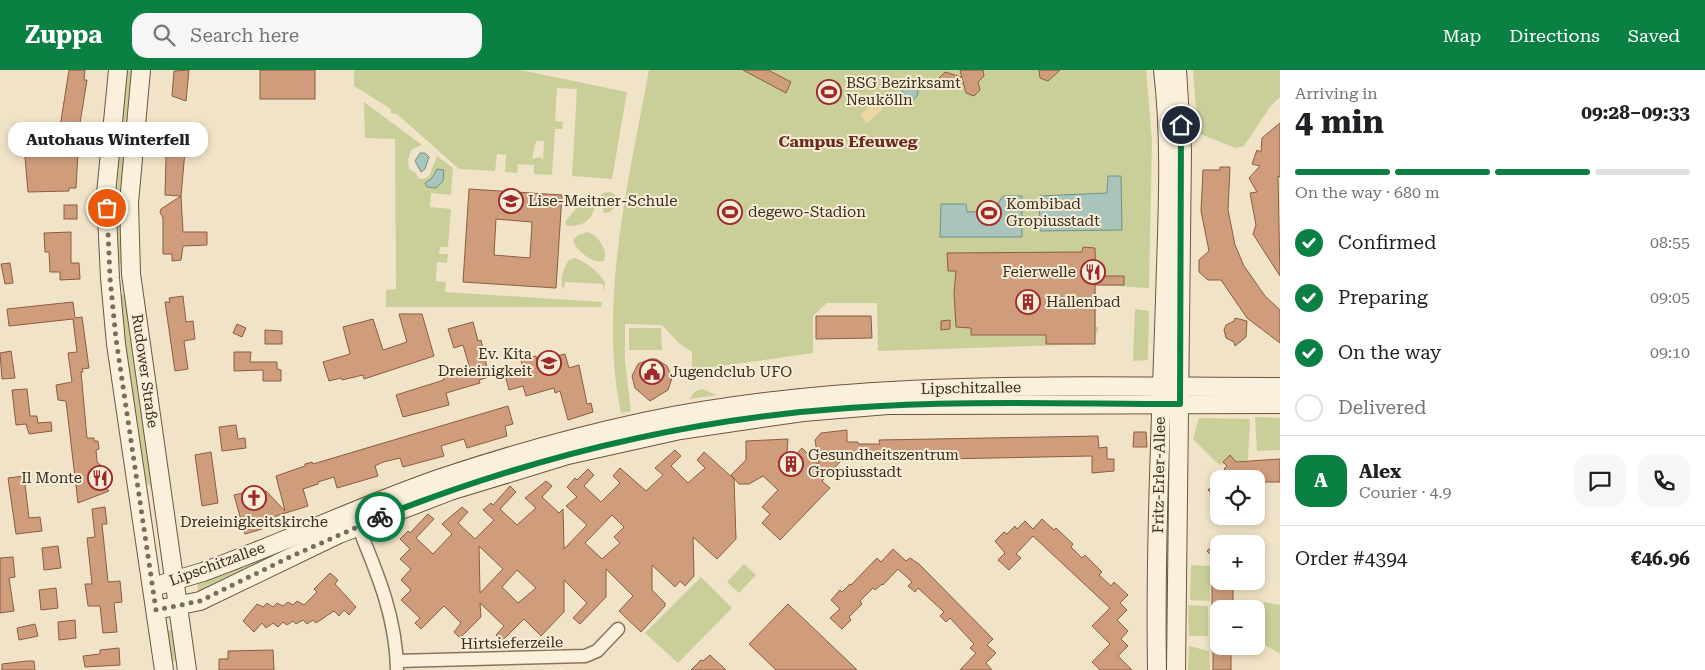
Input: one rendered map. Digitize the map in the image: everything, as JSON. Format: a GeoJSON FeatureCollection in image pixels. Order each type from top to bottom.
{"type":"FeatureCollection","features":[{"type":"Feature","properties":{"kind":"street","name":"Rudower Straße"},"geometry":{"type":"LineString","coordinates":[[118,70],[106,194],[110,274],[116,344],[140,496],[164,670]]}},
{"type":"Feature","properties":{"kind":"street","name":"Rudower Straße"},"geometry":{"type":"LineString","coordinates":[[141,70],[129,203],[132,274],[178,606],[182,669]]}},
{"type":"Feature","properties":{"kind":"street","name":"Fritz-Erler-Allee"},"geometry":{"type":"LineString","coordinates":[[1163,70],[1175,150]]}},
{"type":"Feature","properties":{"kind":"street","name":"Fritz-Erler-Allee"},"geometry":{"type":"LineString","coordinates":[[1176,670],[1171,395],[1177,70]]}},
{"type":"Feature","properties":{"kind":"street"},"geometry":{"type":"LineString","coordinates":[[110,274],[132,274]]}},
{"type":"Feature","properties":{"kind":"street","name":"Lipschitzallee"},"geometry":{"type":"LineString","coordinates":[[153,587],[355,519],[621,435],[689,421],[764,402],[857,393],[1256,395],[1280,387]]}},
{"type":"Feature","properties":{"kind":"street","name":"Fritz-Erler-Allee"},"geometry":{"type":"LineString","coordinates":[[1157,670],[1171,395]]}},
{"type":"Feature","properties":{"kind":"street","name":"Lipschitzallee"},"geometry":{"type":"LineString","coordinates":[[1256,395],[1280,404]]}},
{"type":"Feature","properties":{"kind":"street"},"geometry":{"type":"LineString","coordinates":[[140,496],[162,494]]}},
{"type":"Feature","properties":{"kind":"street"},"geometry":{"type":"LineString","coordinates":[[355,519],[389,607],[397,666]]}},
{"type":"Feature","properties":{"kind":"street","name":"Lipschitzallee"},"geometry":{"type":"LineString","coordinates":[[156,610],[200,601],[355,519]]}},
{"type":"Feature","properties":{"kind":"street","name":"Hirtsieferzeile"},"geometry":{"type":"LineString","coordinates":[[397,666],[585,656],[596,651],[618,629]]}},
{"type":"Feature","properties":{"kind":"green space"},"geometry":{"type":"Polygon","coordinates":[[[127,70],[133,70],[123,158],[122,263],[119,265],[116,262],[117,190],[127,70]]]}},
{"type":"Feature","properties":{"kind":"green space"},"geometry":{"type":"Polygon","coordinates":[[[354,70],[520,70],[627,92],[612,179],[572,176],[577,89],[557,88],[555,121],[563,122],[562,129],[555,129],[552,175],[534,174],[534,165],[518,164],[517,173],[505,172],[506,155],[497,154],[495,171],[459,169],[397,114],[391,113],[391,109],[354,86],[354,70]],[[536,141],[532,159],[540,157],[543,160],[544,141],[536,141]]]}},
{"type":"Feature","properties":{"kind":"green space"},"geometry":{"type":"Polygon","coordinates":[[[649,70],[1146,70],[1152,141],[1149,288],[1096,285],[1096,327],[1098,327],[1098,332],[1096,333],[1095,344],[878,351],[877,303],[827,303],[813,316],[813,353],[692,370],[692,352],[680,344],[662,325],[625,324],[625,361],[631,411],[621,413],[615,371],[614,285],[625,197],[649,70]]]}},
{"type":"Feature","properties":{"kind":"green space"},"geometry":{"type":"Polygon","coordinates":[[[1193,70],[1280,70],[1280,97],[1270,107],[1244,146],[1236,148],[1198,133],[1193,70]]]}},
{"type":"Feature","properties":{"kind":"green space"},"geometry":{"type":"Polygon","coordinates":[[[364,102],[422,145],[411,150],[408,159],[409,169],[416,173],[418,178],[423,179],[429,176],[437,156],[453,168],[451,195],[431,193],[430,207],[451,209],[448,247],[440,247],[439,254],[448,254],[447,263],[437,262],[436,281],[446,282],[445,292],[602,302],[601,307],[386,307],[386,290],[396,289],[395,139],[365,138],[364,102]]]}},
{"type":"Feature","properties":{"kind":"green space"},"geometry":{"type":"Polygon","coordinates":[[[610,192],[617,196],[616,206],[610,212],[604,213],[600,196],[603,193],[610,192]]]}},
{"type":"Feature","properties":{"kind":"green space"},"geometry":{"type":"Polygon","coordinates":[[[588,193],[595,197],[592,215],[580,225],[567,226],[565,222],[588,193]]]}},
{"type":"Feature","properties":{"kind":"green space"},"geometry":{"type":"Polygon","coordinates":[[[587,232],[595,236],[601,243],[605,253],[604,261],[590,259],[575,244],[573,240],[578,235],[587,232]]]}},
{"type":"Feature","properties":{"kind":"green space"},"geometry":{"type":"Polygon","coordinates":[[[575,258],[596,271],[605,283],[603,292],[603,284],[565,282],[564,289],[562,287],[562,277],[566,266],[569,260],[575,258]]]}},
{"type":"Feature","properties":{"kind":"green space"},"geometry":{"type":"Polygon","coordinates":[[[119,294],[126,295],[152,484],[150,487],[145,480],[119,294]]]}},
{"type":"Feature","properties":{"kind":"green space"},"geometry":{"type":"Polygon","coordinates":[[[1135,309],[1149,311],[1148,360],[1133,361],[1135,309]]]}},
{"type":"Feature","properties":{"kind":"green space"},"geometry":{"type":"Polygon","coordinates":[[[629,328],[661,328],[662,350],[629,350],[629,328]]]}},
{"type":"Feature","properties":{"kind":"green space"},"geometry":{"type":"Polygon","coordinates":[[[702,389],[717,395],[690,399],[694,392],[702,389]]]}},
{"type":"Feature","properties":{"kind":"green space"},"geometry":{"type":"Polygon","coordinates":[[[1255,417],[1280,418],[1280,450],[1257,451],[1255,417]]]}},
{"type":"Feature","properties":{"kind":"green space"},"geometry":{"type":"Polygon","coordinates":[[[1199,418],[1250,419],[1248,460],[1219,465],[1193,439],[1199,418]]]}},
{"type":"Feature","properties":{"kind":"green space"},"geometry":{"type":"Polygon","coordinates":[[[1165,425],[1170,425],[1170,670],[1162,670],[1165,425]]]}},
{"type":"Feature","properties":{"kind":"green space"},"geometry":{"type":"Polygon","coordinates":[[[337,530],[199,596],[197,582],[337,530]]]}},
{"type":"Feature","properties":{"kind":"green space"},"geometry":{"type":"Polygon","coordinates":[[[744,564],[756,575],[739,593],[727,582],[744,564]]]}},
{"type":"Feature","properties":{"kind":"green space"},"geometry":{"type":"Polygon","coordinates":[[[1191,565],[1210,566],[1210,601],[1190,600],[1191,565]]]}},
{"type":"Feature","properties":{"kind":"green space"},"geometry":{"type":"Polygon","coordinates":[[[701,577],[732,608],[678,663],[645,633],[701,577]]]}},
{"type":"Feature","properties":{"kind":"green space"},"geometry":{"type":"Polygon","coordinates":[[[1265,602],[1280,605],[1280,654],[1265,645],[1265,602]]]}},
{"type":"Feature","properties":{"kind":"green space"},"geometry":{"type":"Polygon","coordinates":[[[1188,605],[1208,606],[1208,636],[1189,636],[1188,605]]]}},
{"type":"Feature","properties":{"kind":"green space"},"geometry":{"type":"Polygon","coordinates":[[[166,630],[173,630],[176,661],[170,660],[166,630]]]}},
{"type":"Feature","properties":{"kind":"green space"},"geometry":{"type":"Polygon","coordinates":[[[1189,646],[1209,651],[1210,670],[1188,670],[1189,646]]]}},
{"type":"Feature","properties":{"kind":"sand"},"geometry":{"type":"Polygon","coordinates":[[[877,92],[886,102],[881,107],[883,109],[867,123],[860,115],[868,108],[864,104],[877,92]]]}},
{"type":"Feature","properties":{"kind":"water"},"geometry":{"type":"Polygon","coordinates":[[[910,84],[918,92],[910,100],[902,92],[910,84]]]}},
{"type":"Feature","properties":{"kind":"water"},"geometry":{"type":"Polygon","coordinates":[[[420,153],[425,153],[429,157],[425,169],[421,172],[415,161],[420,153]]]}},
{"type":"Feature","properties":{"kind":"water"},"geometry":{"type":"Polygon","coordinates":[[[437,169],[444,170],[443,181],[436,188],[427,187],[425,183],[432,178],[437,169]]]}},
{"type":"Feature","properties":{"kind":"water"},"geometry":{"type":"Polygon","coordinates":[[[1108,176],[1121,176],[1122,230],[1040,231],[1039,196],[1107,193],[1108,176]]]}},
{"type":"Feature","properties":{"kind":"water"},"geometry":{"type":"Polygon","coordinates":[[[1003,196],[1022,196],[1022,237],[940,237],[941,204],[966,204],[967,212],[993,211],[1003,196]]]}},
{"type":"Feature","properties":{"kind":"building"},"geometry":{"type":"Polygon","coordinates":[[[69,70],[85,70],[84,80],[87,80],[79,129],[60,127],[69,70]]]}},
{"type":"Feature","properties":{"kind":"building"},"geometry":{"type":"Polygon","coordinates":[[[189,70],[186,101],[172,96],[174,71],[189,70]]]}},
{"type":"Feature","properties":{"kind":"building"},"geometry":{"type":"Polygon","coordinates":[[[260,70],[315,70],[315,99],[260,99],[260,70]]]}},
{"type":"Feature","properties":{"kind":"building"},"geometry":{"type":"Polygon","coordinates":[[[743,70],[768,70],[791,82],[786,93],[743,70]]]}},
{"type":"Feature","properties":{"kind":"building"},"geometry":{"type":"Polygon","coordinates":[[[960,70],[983,70],[984,76],[978,82],[980,90],[974,96],[966,93],[960,70]]]}},
{"type":"Feature","properties":{"kind":"building"},"geometry":{"type":"Polygon","coordinates":[[[1039,70],[1060,70],[1048,81],[1040,78],[1039,70]]]}},
{"type":"Feature","properties":{"kind":"building"},"geometry":{"type":"Polygon","coordinates":[[[945,72],[961,77],[949,88],[941,86],[939,78],[945,72]]]}},
{"type":"Feature","properties":{"kind":"building"},"geometry":{"type":"Polygon","coordinates":[[[170,123],[185,125],[184,129],[187,129],[181,196],[165,195],[166,159],[164,152],[166,151],[170,136],[170,123]]]}},
{"type":"Feature","properties":{"kind":"building"},"geometry":{"type":"Polygon","coordinates":[[[1280,123],[1280,177],[1278,176],[1280,276],[1253,234],[1256,225],[1250,193],[1257,192],[1249,178],[1260,166],[1252,164],[1257,150],[1261,152],[1262,138],[1280,123]]]}},
{"type":"Feature","properties":{"kind":"building"},"geometry":{"type":"Polygon","coordinates":[[[17,142],[29,143],[28,147],[34,148],[33,154],[56,156],[56,143],[71,143],[71,151],[78,152],[76,188],[69,188],[69,191],[28,192],[25,157],[16,155],[17,142]]]}},
{"type":"Feature","properties":{"kind":"building"},"geometry":{"type":"Polygon","coordinates":[[[1220,167],[1230,167],[1228,210],[1235,245],[1244,266],[1265,296],[1280,310],[1280,343],[1247,318],[1221,280],[1208,280],[1199,272],[1199,260],[1209,251],[1201,211],[1203,170],[1220,170],[1220,167]]]}},
{"type":"Feature","properties":{"kind":"building"},"geometry":{"type":"Polygon","coordinates":[[[469,189],[562,195],[556,288],[463,282],[469,189]],[[496,219],[494,255],[530,258],[532,222],[496,219]]]}},
{"type":"Feature","properties":{"kind":"building"},"geometry":{"type":"Polygon","coordinates":[[[181,196],[183,232],[207,232],[207,245],[183,246],[181,260],[172,261],[172,254],[163,254],[163,218],[160,212],[161,209],[181,196]]]}},
{"type":"Feature","properties":{"kind":"building"},"geometry":{"type":"Polygon","coordinates":[[[64,205],[77,205],[77,219],[64,219],[64,205]]]}},
{"type":"Feature","properties":{"kind":"building"},"geometry":{"type":"Polygon","coordinates":[[[71,232],[71,263],[79,263],[80,279],[60,280],[60,272],[50,272],[49,252],[45,252],[44,233],[71,232]]]}},
{"type":"Feature","properties":{"kind":"building","name":"Hallenbad"},"geometry":{"type":"Polygon","coordinates":[[[1083,247],[1095,248],[1096,276],[1124,276],[1124,285],[1095,285],[1095,344],[1046,344],[1046,335],[971,335],[971,328],[956,327],[954,293],[956,271],[948,271],[947,253],[1082,252],[1083,247]]]}},
{"type":"Feature","properties":{"kind":"building"},"geometry":{"type":"Polygon","coordinates":[[[10,263],[13,283],[5,284],[1,264],[10,263]]]}},
{"type":"Feature","properties":{"kind":"building"},"geometry":{"type":"Polygon","coordinates":[[[183,296],[186,322],[193,321],[195,339],[184,341],[188,369],[175,371],[165,302],[170,302],[169,298],[183,296]]]}},
{"type":"Feature","properties":{"kind":"building"},"geometry":{"type":"Polygon","coordinates":[[[73,302],[75,318],[82,317],[89,368],[82,369],[83,372],[81,372],[87,438],[94,438],[94,441],[98,441],[99,449],[96,450],[97,462],[105,469],[102,473],[103,485],[109,491],[78,503],[66,401],[58,400],[56,385],[72,382],[68,353],[77,352],[73,319],[9,326],[7,309],[73,302]]]}},
{"type":"Feature","properties":{"kind":"building"},"geometry":{"type":"Polygon","coordinates":[[[399,314],[422,314],[434,356],[364,379],[363,375],[329,381],[323,362],[350,354],[343,327],[373,319],[383,350],[407,342],[399,314]]]}},
{"type":"Feature","properties":{"kind":"building"},"geometry":{"type":"Polygon","coordinates":[[[816,316],[871,316],[872,338],[816,339],[816,316]]]}},
{"type":"Feature","properties":{"kind":"building"},"geometry":{"type":"Polygon","coordinates":[[[1235,318],[1247,321],[1246,337],[1235,346],[1234,342],[1226,338],[1224,330],[1226,325],[1234,321],[1235,318]]]}},
{"type":"Feature","properties":{"kind":"building"},"geometry":{"type":"Polygon","coordinates":[[[950,320],[950,329],[941,330],[941,321],[950,320]]]}},
{"type":"Feature","properties":{"kind":"building"},"geometry":{"type":"Polygon","coordinates":[[[473,322],[478,341],[481,340],[489,377],[479,380],[480,383],[446,393],[449,405],[403,417],[396,395],[444,380],[443,377],[470,369],[463,345],[454,348],[448,329],[473,322]]]}},
{"type":"Feature","properties":{"kind":"building"},"geometry":{"type":"Polygon","coordinates":[[[237,324],[246,328],[242,337],[233,333],[237,324]]]}},
{"type":"Feature","properties":{"kind":"building"},"geometry":{"type":"Polygon","coordinates":[[[265,330],[282,331],[282,344],[265,344],[265,330]]]}},
{"type":"Feature","properties":{"kind":"building"},"geometry":{"type":"Polygon","coordinates":[[[11,351],[15,378],[2,379],[0,353],[11,351]]]}},
{"type":"Feature","properties":{"kind":"building"},"geometry":{"type":"Polygon","coordinates":[[[234,352],[251,352],[250,362],[277,362],[277,369],[281,370],[281,381],[263,381],[263,370],[234,371],[234,352]]]}},
{"type":"Feature","properties":{"kind":"building"},"geometry":{"type":"Polygon","coordinates":[[[565,354],[569,368],[579,365],[587,404],[591,403],[593,412],[568,420],[560,391],[555,393],[554,388],[526,396],[523,386],[509,390],[505,375],[523,370],[521,360],[536,356],[537,361],[565,354]]]}},
{"type":"Feature","properties":{"kind":"building"},"geometry":{"type":"Polygon","coordinates":[[[650,359],[656,359],[667,366],[672,378],[668,390],[650,401],[635,388],[632,376],[638,364],[650,359]]]}},
{"type":"Feature","properties":{"kind":"building"},"geometry":{"type":"Polygon","coordinates":[[[27,389],[30,416],[37,416],[38,423],[51,422],[52,431],[29,434],[26,424],[16,425],[12,390],[27,389]]]}},
{"type":"Feature","properties":{"kind":"building"},"geometry":{"type":"Polygon","coordinates":[[[508,406],[513,424],[505,426],[507,436],[467,448],[464,439],[441,446],[444,456],[403,467],[400,458],[383,462],[375,466],[378,476],[337,488],[334,477],[318,482],[318,484],[303,489],[308,506],[276,516],[274,521],[261,525],[262,529],[245,534],[234,495],[251,491],[252,494],[266,491],[285,511],[276,476],[305,466],[305,464],[312,462],[313,464],[508,406]]]}},
{"type":"Feature","properties":{"kind":"building"},"geometry":{"type":"Polygon","coordinates":[[[236,425],[238,439],[245,438],[246,448],[222,451],[219,427],[236,425]]]}},
{"type":"Feature","properties":{"kind":"building"},"geometry":{"type":"Polygon","coordinates":[[[847,430],[847,442],[858,442],[858,444],[880,444],[879,440],[1098,436],[1099,448],[1107,447],[1107,459],[1114,459],[1114,471],[1092,473],[1092,456],[841,461],[822,481],[830,488],[780,540],[762,523],[770,514],[762,507],[778,490],[763,476],[749,484],[739,484],[731,475],[746,460],[746,441],[788,439],[786,465],[802,448],[819,465],[815,440],[821,433],[847,430]]]}},
{"type":"Feature","properties":{"kind":"building"},"geometry":{"type":"Polygon","coordinates":[[[1134,432],[1146,432],[1147,447],[1133,447],[1134,432]]]}},
{"type":"Feature","properties":{"kind":"building"},"geometry":{"type":"Polygon","coordinates":[[[675,450],[681,456],[671,466],[688,483],[705,468],[697,460],[704,452],[734,479],[736,539],[717,559],[693,537],[694,576],[685,586],[680,581],[675,587],[652,565],[652,590],[665,603],[665,606],[641,632],[619,611],[633,596],[606,569],[606,597],[580,624],[573,618],[587,603],[564,580],[564,612],[541,636],[524,619],[502,641],[496,635],[504,626],[480,603],[481,617],[460,638],[454,632],[461,623],[444,606],[421,629],[415,623],[420,618],[401,600],[411,590],[401,580],[411,569],[400,559],[410,549],[400,539],[408,531],[410,533],[428,514],[434,519],[416,538],[433,554],[452,534],[442,524],[462,507],[468,512],[458,523],[475,539],[494,520],[483,510],[491,503],[493,505],[510,486],[516,492],[500,509],[517,525],[536,508],[525,498],[546,481],[552,486],[542,497],[559,513],[563,509],[564,549],[587,525],[566,506],[577,497],[567,487],[575,478],[577,480],[588,469],[594,475],[584,486],[601,502],[620,483],[613,476],[620,468],[646,491],[663,475],[655,468],[675,450]],[[612,515],[585,543],[602,559],[620,543],[614,537],[624,527],[612,515]],[[479,546],[480,593],[503,569],[479,546]],[[517,570],[502,587],[518,603],[536,588],[517,570]]]}},
{"type":"Feature","properties":{"kind":"building"},"geometry":{"type":"Polygon","coordinates":[[[211,452],[218,503],[202,506],[195,455],[211,452]]]}},
{"type":"Feature","properties":{"kind":"building"},"geometry":{"type":"Polygon","coordinates":[[[1230,455],[1236,462],[1280,459],[1280,482],[1265,482],[1265,470],[1225,470],[1227,466],[1223,462],[1230,455]]]}},
{"type":"Feature","properties":{"kind":"building"},"geometry":{"type":"Polygon","coordinates":[[[24,476],[29,518],[40,517],[42,531],[16,534],[8,478],[24,476]]]}},
{"type":"Feature","properties":{"kind":"building"},"geometry":{"type":"Polygon","coordinates":[[[105,507],[107,524],[102,524],[108,582],[120,581],[122,602],[114,603],[117,632],[103,633],[100,606],[88,606],[85,584],[92,584],[87,538],[95,537],[92,509],[105,507]]]}},
{"type":"Feature","properties":{"kind":"building"},"geometry":{"type":"Polygon","coordinates":[[[1042,519],[1054,530],[1056,528],[1073,544],[1071,547],[1082,558],[1085,555],[1102,572],[1099,575],[1111,586],[1114,582],[1128,595],[1120,603],[1127,610],[1117,620],[1128,631],[1121,639],[1128,646],[1118,656],[1132,670],[1100,670],[1092,662],[1110,644],[1092,626],[1110,608],[1033,536],[1016,554],[1021,558],[1009,570],[998,560],[1005,553],[995,541],[1004,532],[1007,534],[1015,526],[1017,529],[1025,521],[1033,529],[1042,519]]]}},
{"type":"Feature","properties":{"kind":"building"},"geometry":{"type":"Polygon","coordinates":[[[58,546],[61,568],[44,570],[42,548],[58,546]]]}},
{"type":"Feature","properties":{"kind":"building"},"geometry":{"type":"Polygon","coordinates":[[[893,549],[906,561],[910,558],[919,564],[993,639],[987,645],[996,653],[986,663],[992,670],[960,670],[976,653],[970,648],[974,644],[950,618],[946,622],[940,616],[944,612],[918,588],[915,592],[908,586],[912,582],[898,569],[883,585],[875,590],[873,588],[860,601],[862,604],[849,617],[851,620],[842,629],[830,618],[840,609],[831,600],[840,590],[842,592],[851,585],[877,558],[881,562],[893,549]]]}},
{"type":"Feature","properties":{"kind":"building"},"geometry":{"type":"Polygon","coordinates":[[[13,557],[15,577],[9,578],[14,611],[0,613],[0,558],[13,557]]]}},
{"type":"Feature","properties":{"kind":"building"},"geometry":{"type":"Polygon","coordinates":[[[330,573],[338,580],[335,584],[356,607],[349,615],[344,610],[339,616],[334,611],[316,623],[313,620],[307,624],[303,620],[296,624],[293,621],[287,625],[283,622],[278,627],[273,623],[266,628],[262,623],[254,632],[243,621],[257,604],[263,607],[267,603],[273,607],[277,603],[283,606],[288,602],[293,605],[297,601],[304,605],[317,592],[314,589],[330,573]]]}},
{"type":"Feature","properties":{"kind":"building"},"geometry":{"type":"Polygon","coordinates":[[[56,588],[58,608],[41,610],[39,590],[56,588]]]}},
{"type":"Feature","properties":{"kind":"building"},"geometry":{"type":"Polygon","coordinates":[[[1212,590],[1233,590],[1233,600],[1212,600],[1212,590]]]}},
{"type":"Feature","properties":{"kind":"building"},"geometry":{"type":"Polygon","coordinates":[[[788,604],[857,670],[776,670],[749,644],[788,604]]]}},
{"type":"Feature","properties":{"kind":"building"},"geometry":{"type":"Polygon","coordinates":[[[75,620],[76,638],[59,640],[58,622],[75,620]]]}},
{"type":"Feature","properties":{"kind":"building"},"geometry":{"type":"Polygon","coordinates":[[[35,624],[38,636],[19,640],[17,628],[35,624]]]}},
{"type":"Feature","properties":{"kind":"building"},"geometry":{"type":"Polygon","coordinates":[[[119,648],[120,665],[85,667],[83,656],[100,654],[100,650],[119,648]]]}},
{"type":"Feature","properties":{"kind":"building"},"geometry":{"type":"Polygon","coordinates":[[[273,650],[274,670],[219,670],[219,659],[228,659],[228,651],[273,650]]]}},
{"type":"Feature","properties":{"kind":"building"},"geometry":{"type":"Polygon","coordinates":[[[710,655],[726,670],[691,670],[701,660],[703,661],[710,655]]]}},
{"type":"Feature","properties":{"kind":"building"},"geometry":{"type":"Polygon","coordinates":[[[1213,655],[1231,655],[1231,670],[1213,670],[1213,655]]]}},
{"type":"Feature","properties":{"kind":"building"},"geometry":{"type":"Polygon","coordinates":[[[34,661],[35,670],[2,670],[2,664],[34,661]]]}},
{"type":"Feature","properties":{"kind":"way so far"},"geometry":{"type":"LineString","coordinates":[[107,208],[110,278],[116,339],[156,610],[200,601],[339,534],[380,517]]}},
{"type":"Feature","properties":{"kind":"place","name":"BSG Bezirksamt Neukölln"},"geometry":{"type":"Point","coordinates":[829,92]}},
{"type":"Feature","properties":{"kind":"place","name":"Lise-Meitner-Schule"},"geometry":{"type":"Point","coordinates":[511,201]}},
{"type":"Feature","properties":{"kind":"place","name":"Autohaus Winterfell"},"geometry":{"type":"Point","coordinates":[107,208]}},
{"type":"Feature","properties":{"kind":"place","name":"degewo-Stadion"},"geometry":{"type":"Point","coordinates":[730,212]}},
{"type":"Feature","properties":{"kind":"place","name":"Kombibad Gropiusstadt"},"geometry":{"type":"Point","coordinates":[989,213]}},
{"type":"Feature","properties":{"kind":"place","name":"Feierwelle"},"geometry":{"type":"Point","coordinates":[1093,272]}},
{"type":"Feature","properties":{"kind":"place","name":"Hallenbad"},"geometry":{"type":"Point","coordinates":[1028,302]}},
{"type":"Feature","properties":{"kind":"place","name":"Ev. Kita Dreieinigkeit"},"geometry":{"type":"Point","coordinates":[549,363]}},
{"type":"Feature","properties":{"kind":"place","name":"Jugendclub UFO"},"geometry":{"type":"Point","coordinates":[652,372]}},
{"type":"Feature","properties":{"kind":"place","name":"Gesundheitszentrum Gropiusstadt"},"geometry":{"type":"Point","coordinates":[791,464]}},
{"type":"Feature","properties":{"kind":"place","name":"Il Monte"},"geometry":{"type":"Point","coordinates":[100,478]}},
{"type":"Feature","properties":{"kind":"place","name":"Dreieinigkeitskirche"},"geometry":{"type":"Point","coordinates":[254,498]}},
{"type":"Feature","properties":{"kind":"district","name":"Campus Efeuweg"},"geometry":{"type":"Point","coordinates":[848,141]}},
{"type":"Feature","properties":{"kind":"route"},"geometry":{"type":"LineString","coordinates":[[380,517],[464,486],[568,455],[680,430],[768,416],[846,408],[918,404],[1180,404],[1181,125]]}}]}
